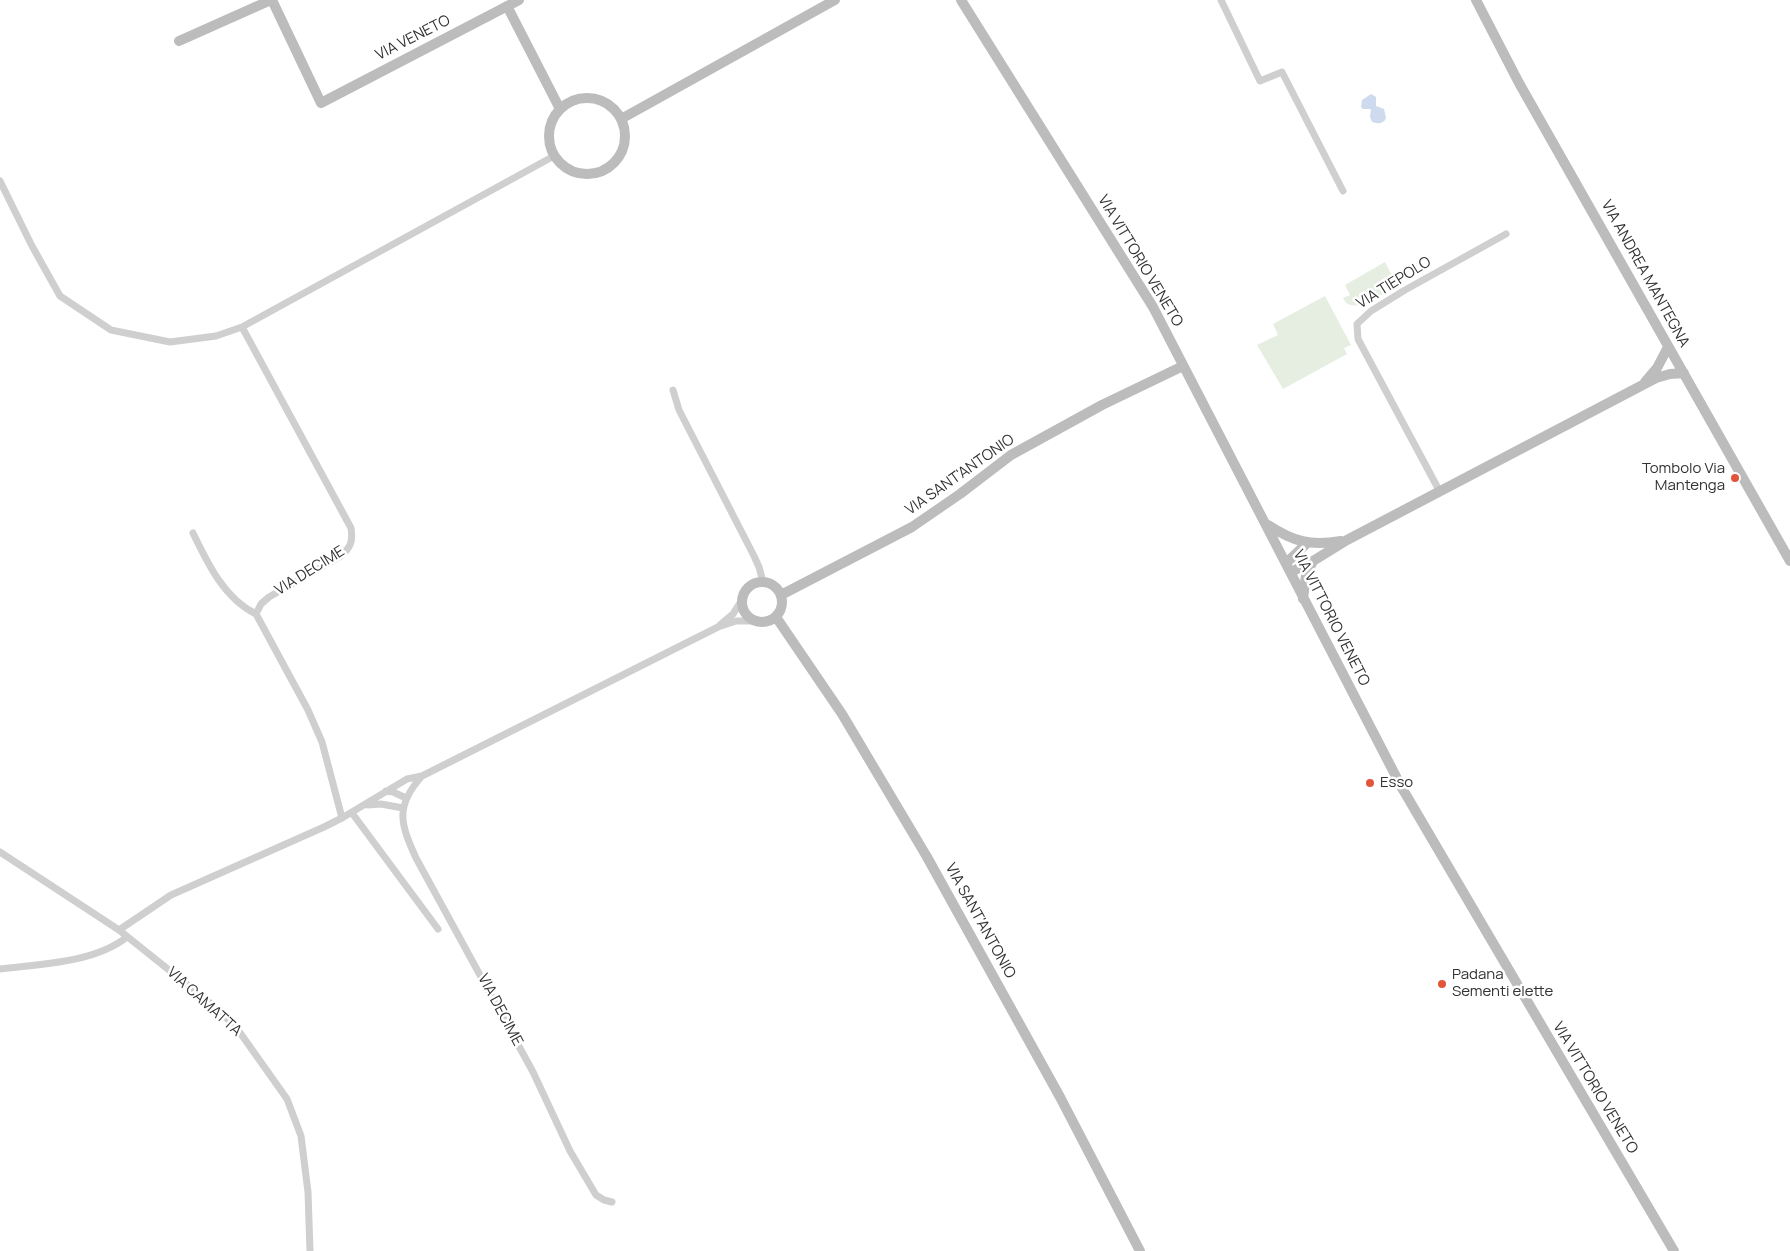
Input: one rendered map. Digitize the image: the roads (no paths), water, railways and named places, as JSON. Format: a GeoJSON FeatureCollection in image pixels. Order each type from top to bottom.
{"type":"FeatureCollection","features":[{"type":"Feature","properties":{"kind":"street"},"geometry":{"type":"LineString","coordinates":[[179,41],[271,0]]}},
{"type":"Feature","properties":{"kind":"street","name":"VIA VENETO"},"geometry":{"type":"LineString","coordinates":[[271,0],[321,103],[519,0]]}},
{"type":"Feature","properties":{"kind":"street"},"geometry":{"type":"LineString","coordinates":[[621,119],[835,0]]}},
{"type":"Feature","properties":{"kind":"street","name":"VIA VITTORIO VENETO"},"geometry":{"type":"LineString","coordinates":[[961,0],[1153,307],[1232,463],[1266,524],[1303,600],[1402,788],[1674,1251]]}},
{"type":"Feature","properties":{"kind":"street"},"geometry":{"type":"LineString","coordinates":[[1221,0],[1260,80],[1282,72],[1343,191]]}},
{"type":"Feature","properties":{"kind":"street","name":"VIA ANDREA MANTEGNA"},"geometry":{"type":"LineString","coordinates":[[1476,0],[1519,83],[1790,561]]}},
{"type":"Feature","properties":{"kind":"street"},"geometry":{"type":"LineString","coordinates":[[507,6],[560,109]]}},
{"type":"Feature","properties":{"kind":"street"},"geometry":{"type":"LineString","coordinates":[[581,98],[593,98],[604,102],[614,109],[621,119],[625,129],[626,141],[623,152],[617,162],[608,169],[598,174],[585,175],[572,172],[562,166],[554,156],[549,144],[549,131],[552,119],[560,109],[570,102],[581,98]]}},
{"type":"Feature","properties":{"kind":"street"},"geometry":{"type":"LineString","coordinates":[[0,181],[32,246],[60,296],[111,330],[170,342],[216,336],[242,328],[554,156]]}},
{"type":"Feature","properties":{"kind":"street","name":"VIA TIEPOLO"},"geometry":{"type":"LineString","coordinates":[[1440,492],[1358,339],[1357,324],[1372,311],[1405,290],[1506,234]]}},
{"type":"Feature","properties":{"kind":"street","name":"VIA DECIME"},"geometry":{"type":"LineString","coordinates":[[242,328],[351,528],[352,540],[350,548],[341,556],[269,597],[261,604],[256,614]]}},
{"type":"Feature","properties":{"kind":"street"},"geometry":{"type":"LineString","coordinates":[[1639,388],[1657,368],[1668,347]]}},
{"type":"Feature","properties":{"kind":"street","name":"VIA SANT'ANTONIO"},"geometry":{"type":"LineString","coordinates":[[781,595],[912,527],[960,494],[1011,455],[1102,405],[1183,366]]}},
{"type":"Feature","properties":{"kind":"street"},"geometry":{"type":"LineString","coordinates":[[1657,368],[1680,367]]}},
{"type":"Feature","properties":{"kind":"street"},"geometry":{"type":"LineString","coordinates":[[1289,568],[1313,561],[1347,540],[1656,378],[1670,374],[1680,367]]}},
{"type":"Feature","properties":{"kind":"street"},"geometry":{"type":"LineString","coordinates":[[672,390],[679,410],[754,556],[763,582]]}},
{"type":"Feature","properties":{"kind":"street"},"geometry":{"type":"LineString","coordinates":[[1266,524],[1306,544],[1325,544],[1347,540]]}},
{"type":"Feature","properties":{"kind":"street"},"geometry":{"type":"LineString","coordinates":[[193,533],[210,568],[225,588],[246,609],[256,614],[308,710],[322,742],[342,818]]}},
{"type":"Feature","properties":{"kind":"street"},"geometry":{"type":"LineString","coordinates":[[1289,568],[1306,544]]}},
{"type":"Feature","properties":{"kind":"street"},"geometry":{"type":"LineString","coordinates":[[1303,600],[1306,576],[1313,561]]}},
{"type":"Feature","properties":{"kind":"street"},"geometry":{"type":"LineString","coordinates":[[763,582],[774,586],[781,595],[781,609],[776,617],[764,622],[756,621],[747,616],[744,611],[742,600],[750,586],[763,582]]}},
{"type":"Feature","properties":{"kind":"street","name":"VIA DECIME"},"geometry":{"type":"LineString","coordinates":[[718,627],[733,614],[742,600]]}},
{"type":"Feature","properties":{"kind":"street","name":"VIA SANT'ANTONIO"},"geometry":{"type":"LineString","coordinates":[[776,617],[842,714],[927,857],[1060,1097],[1140,1251]]}},
{"type":"Feature","properties":{"kind":"street","name":"VIA DECIME"},"geometry":{"type":"LineString","coordinates":[[119,930],[171,895],[342,818],[407,779],[422,776],[718,627],[736,621],[756,621]]}},
{"type":"Feature","properties":{"kind":"street","name":"VIA DECIME"},"geometry":{"type":"LineString","coordinates":[[422,776],[410,790],[403,808],[406,834],[416,858],[533,1072],[570,1151],[596,1195],[612,1202]]}},
{"type":"Feature","properties":{"kind":"street"},"geometry":{"type":"LineString","coordinates":[[386,791],[406,798]]}},
{"type":"Feature","properties":{"kind":"street"},"geometry":{"type":"LineString","coordinates":[[363,806],[372,804],[403,808]]}},
{"type":"Feature","properties":{"kind":"street"},"geometry":{"type":"LineString","coordinates":[[352,813],[438,929]]}},
{"type":"Feature","properties":{"kind":"street","name":"VIA CAMATTA"},"geometry":{"type":"LineString","coordinates":[[0,852],[119,930],[170,969],[236,1027],[287,1099],[302,1136],[308,1192],[310,1251]]}},
{"type":"Feature","properties":{"kind":"street"},"geometry":{"type":"LineString","coordinates":[[0,969],[93,955],[127,937]]}},
{"type":"Feature","properties":{"kind":"water"},"geometry":{"type":"Polygon","coordinates":[[[1371,94],[1376,97],[1376,106],[1384,109],[1386,118],[1382,122],[1372,122],[1370,117],[1371,109],[1363,109],[1361,107],[1362,100],[1371,94]]]}},
{"type":"Feature","properties":{"kind":"place","name":"Tombolo Via Mantenga"},"geometry":{"type":"Point","coordinates":[1735,478]}},
{"type":"Feature","properties":{"kind":"place","name":"Esso"},"geometry":{"type":"Point","coordinates":[1370,783]}},
{"type":"Feature","properties":{"kind":"place","name":"Padana Sementi elette"},"geometry":{"type":"Point","coordinates":[1442,984]}}]}
